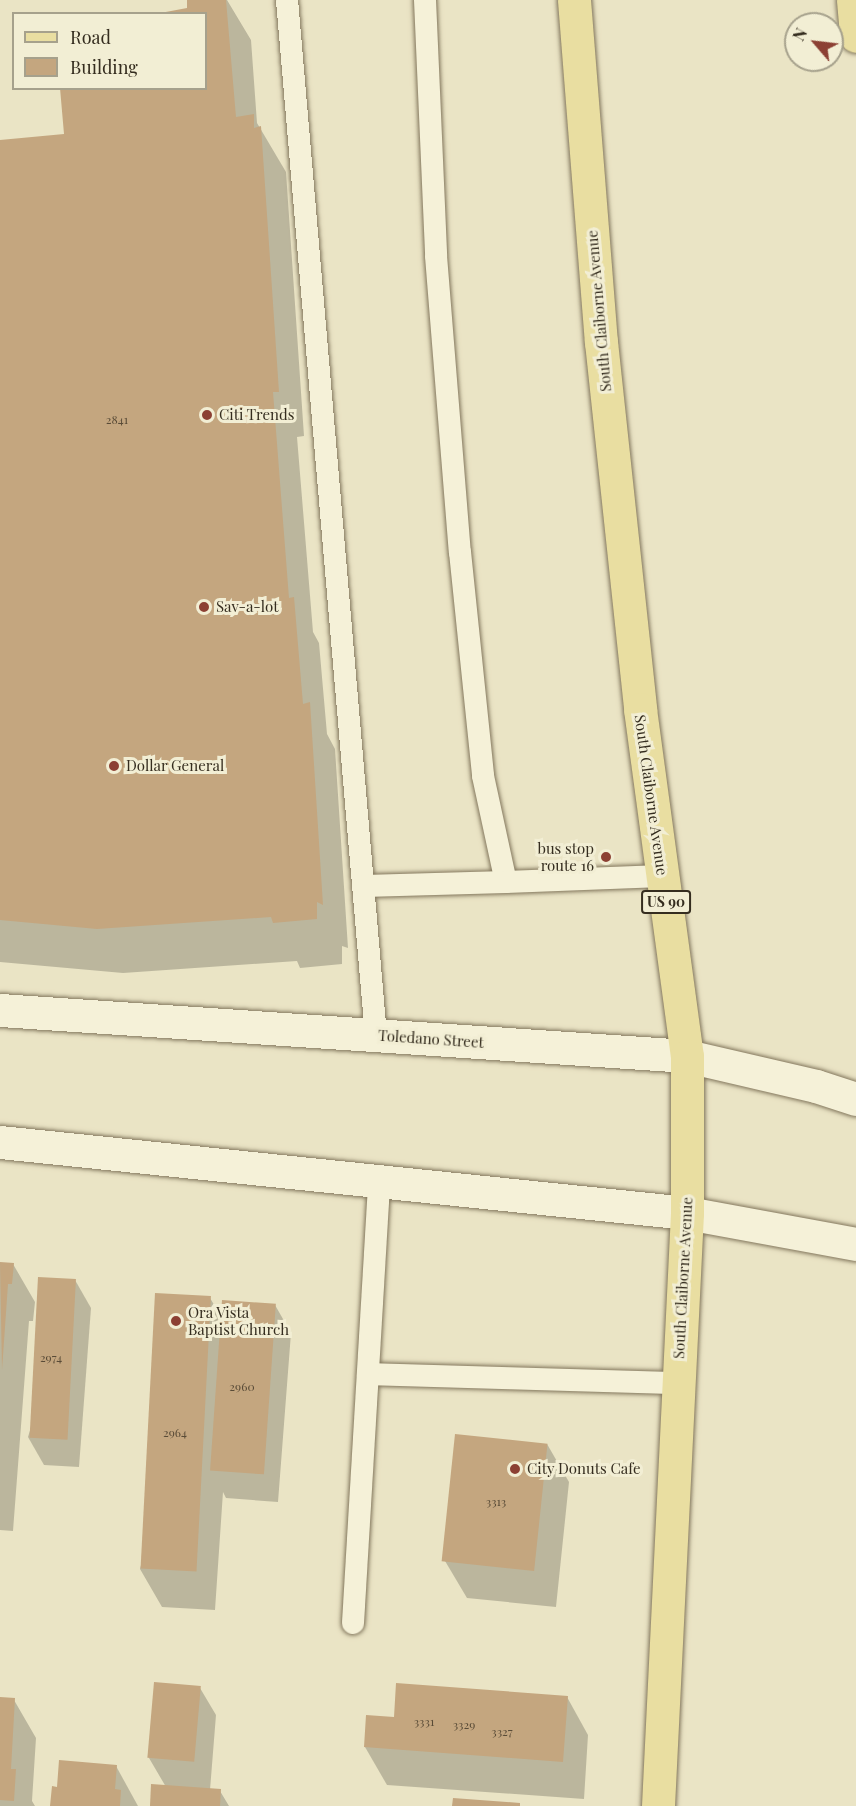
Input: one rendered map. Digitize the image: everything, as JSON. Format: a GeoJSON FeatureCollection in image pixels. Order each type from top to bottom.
{"type":"FeatureCollection","features":[{"type":"Feature","properties":{"kind":"main road","name":"South Claiborne Avenue"},"geometry":{"type":"LineString","coordinates":[[574,0],[601,342],[640,709],[687,1056],[687,1213],[658,1806]]}},
{"type":"Feature","properties":{"kind":"street","name":"Toledano Street"},"geometry":{"type":"LineString","coordinates":[[0,1010],[687,1056],[816,1086],[856,1099]]}},
{"type":"Feature","properties":{"kind":"street"},"geometry":{"type":"LineString","coordinates":[[0,1142],[687,1213],[856,1244]]}},
{"type":"Feature","properties":{"kind":"lane"},"geometry":{"type":"LineString","coordinates":[[287,0],[376,1035]]}},
{"type":"Feature","properties":{"kind":"lane"},"geometry":{"type":"LineString","coordinates":[[426,0],[436,256],[460,552],[483,776],[506,882]]}},
{"type":"Feature","properties":{"kind":"lane"},"geometry":{"type":"LineString","coordinates":[[364,886],[662,876]]}},
{"type":"Feature","properties":{"kind":"lane"},"geometry":{"type":"LineString","coordinates":[[353,1623],[379,1181]]}},
{"type":"Feature","properties":{"kind":"lane"},"geometry":{"type":"LineString","coordinates":[[368,1374],[678,1383]]}},
{"type":"Feature","properties":{"kind":"building"},"geometry":{"type":"Polygon","coordinates":[[[187,0],[226,0],[236,117],[254,114],[254,128],[261,126],[279,392],[273,392],[289,598],[294,597],[303,704],[310,702],[323,905],[317,902],[317,919],[273,923],[271,917],[97,929],[0,920],[0,140],[64,134],[60,90],[207,90],[207,12],[166,12],[187,8],[187,0]]]}},
{"type":"Feature","properties":{"kind":"building"},"geometry":{"type":"Polygon","coordinates":[[[0,1262],[14,1263],[12,1284],[8,1284],[2,1370],[0,1262]]]}},
{"type":"Feature","properties":{"kind":"building"},"geometry":{"type":"Polygon","coordinates":[[[38,1277],[76,1279],[68,1440],[30,1438],[38,1277]]]}},
{"type":"Feature","properties":{"kind":"building"},"geometry":{"type":"Polygon","coordinates":[[[155,1293],[211,1296],[196,1572],[141,1569],[155,1293]]]}},
{"type":"Feature","properties":{"kind":"building"},"geometry":{"type":"Polygon","coordinates":[[[222,1300],[276,1304],[264,1474],[210,1471],[222,1300]]]}},
{"type":"Feature","properties":{"kind":"building"},"geometry":{"type":"Polygon","coordinates":[[[455,1434],[547,1444],[534,1571],[442,1561],[455,1434]]]}},
{"type":"Feature","properties":{"kind":"building"},"geometry":{"type":"Polygon","coordinates":[[[154,1682],[201,1686],[194,1762],[147,1758],[154,1682]]]}},
{"type":"Feature","properties":{"kind":"building"},"geometry":{"type":"Polygon","coordinates":[[[396,1683],[568,1696],[563,1762],[364,1747],[366,1715],[394,1717],[396,1683]]]}},
{"type":"Feature","properties":{"kind":"building"},"geometry":{"type":"Polygon","coordinates":[[[0,1697],[15,1698],[11,1769],[16,1769],[14,1801],[0,1800],[0,1697]]]}},
{"type":"Feature","properties":{"kind":"building"},"geometry":{"type":"Polygon","coordinates":[[[59,1760],[117,1765],[115,1789],[121,1790],[120,1806],[50,1806],[52,1786],[57,1787],[59,1760]]]}},
{"type":"Feature","properties":{"kind":"building"},"geometry":{"type":"Polygon","coordinates":[[[151,1784],[221,1789],[220,1806],[150,1806],[151,1784]]]}},
{"type":"Feature","properties":{"kind":"building"},"geometry":{"type":"Polygon","coordinates":[[[453,1798],[520,1803],[520,1806],[452,1806],[453,1798]]]}},
{"type":"Feature","properties":{"kind":"place","name":"Citi Trends"},"geometry":{"type":"Point","coordinates":[207,415]}},
{"type":"Feature","properties":{"kind":"place","name":"Sav-a-lot"},"geometry":{"type":"Point","coordinates":[204,607]}},
{"type":"Feature","properties":{"kind":"place","name":"Dollar General"},"geometry":{"type":"Point","coordinates":[114,766]}},
{"type":"Feature","properties":{"kind":"place","name":"bus stop route 16"},"geometry":{"type":"Point","coordinates":[606,857]}},
{"type":"Feature","properties":{"kind":"place","name":"Ora Vista Baptist Church"},"geometry":{"type":"Point","coordinates":[176,1321]}},
{"type":"Feature","properties":{"kind":"place","name":"City Donuts Cafe"},"geometry":{"type":"Point","coordinates":[515,1469]}}]}
